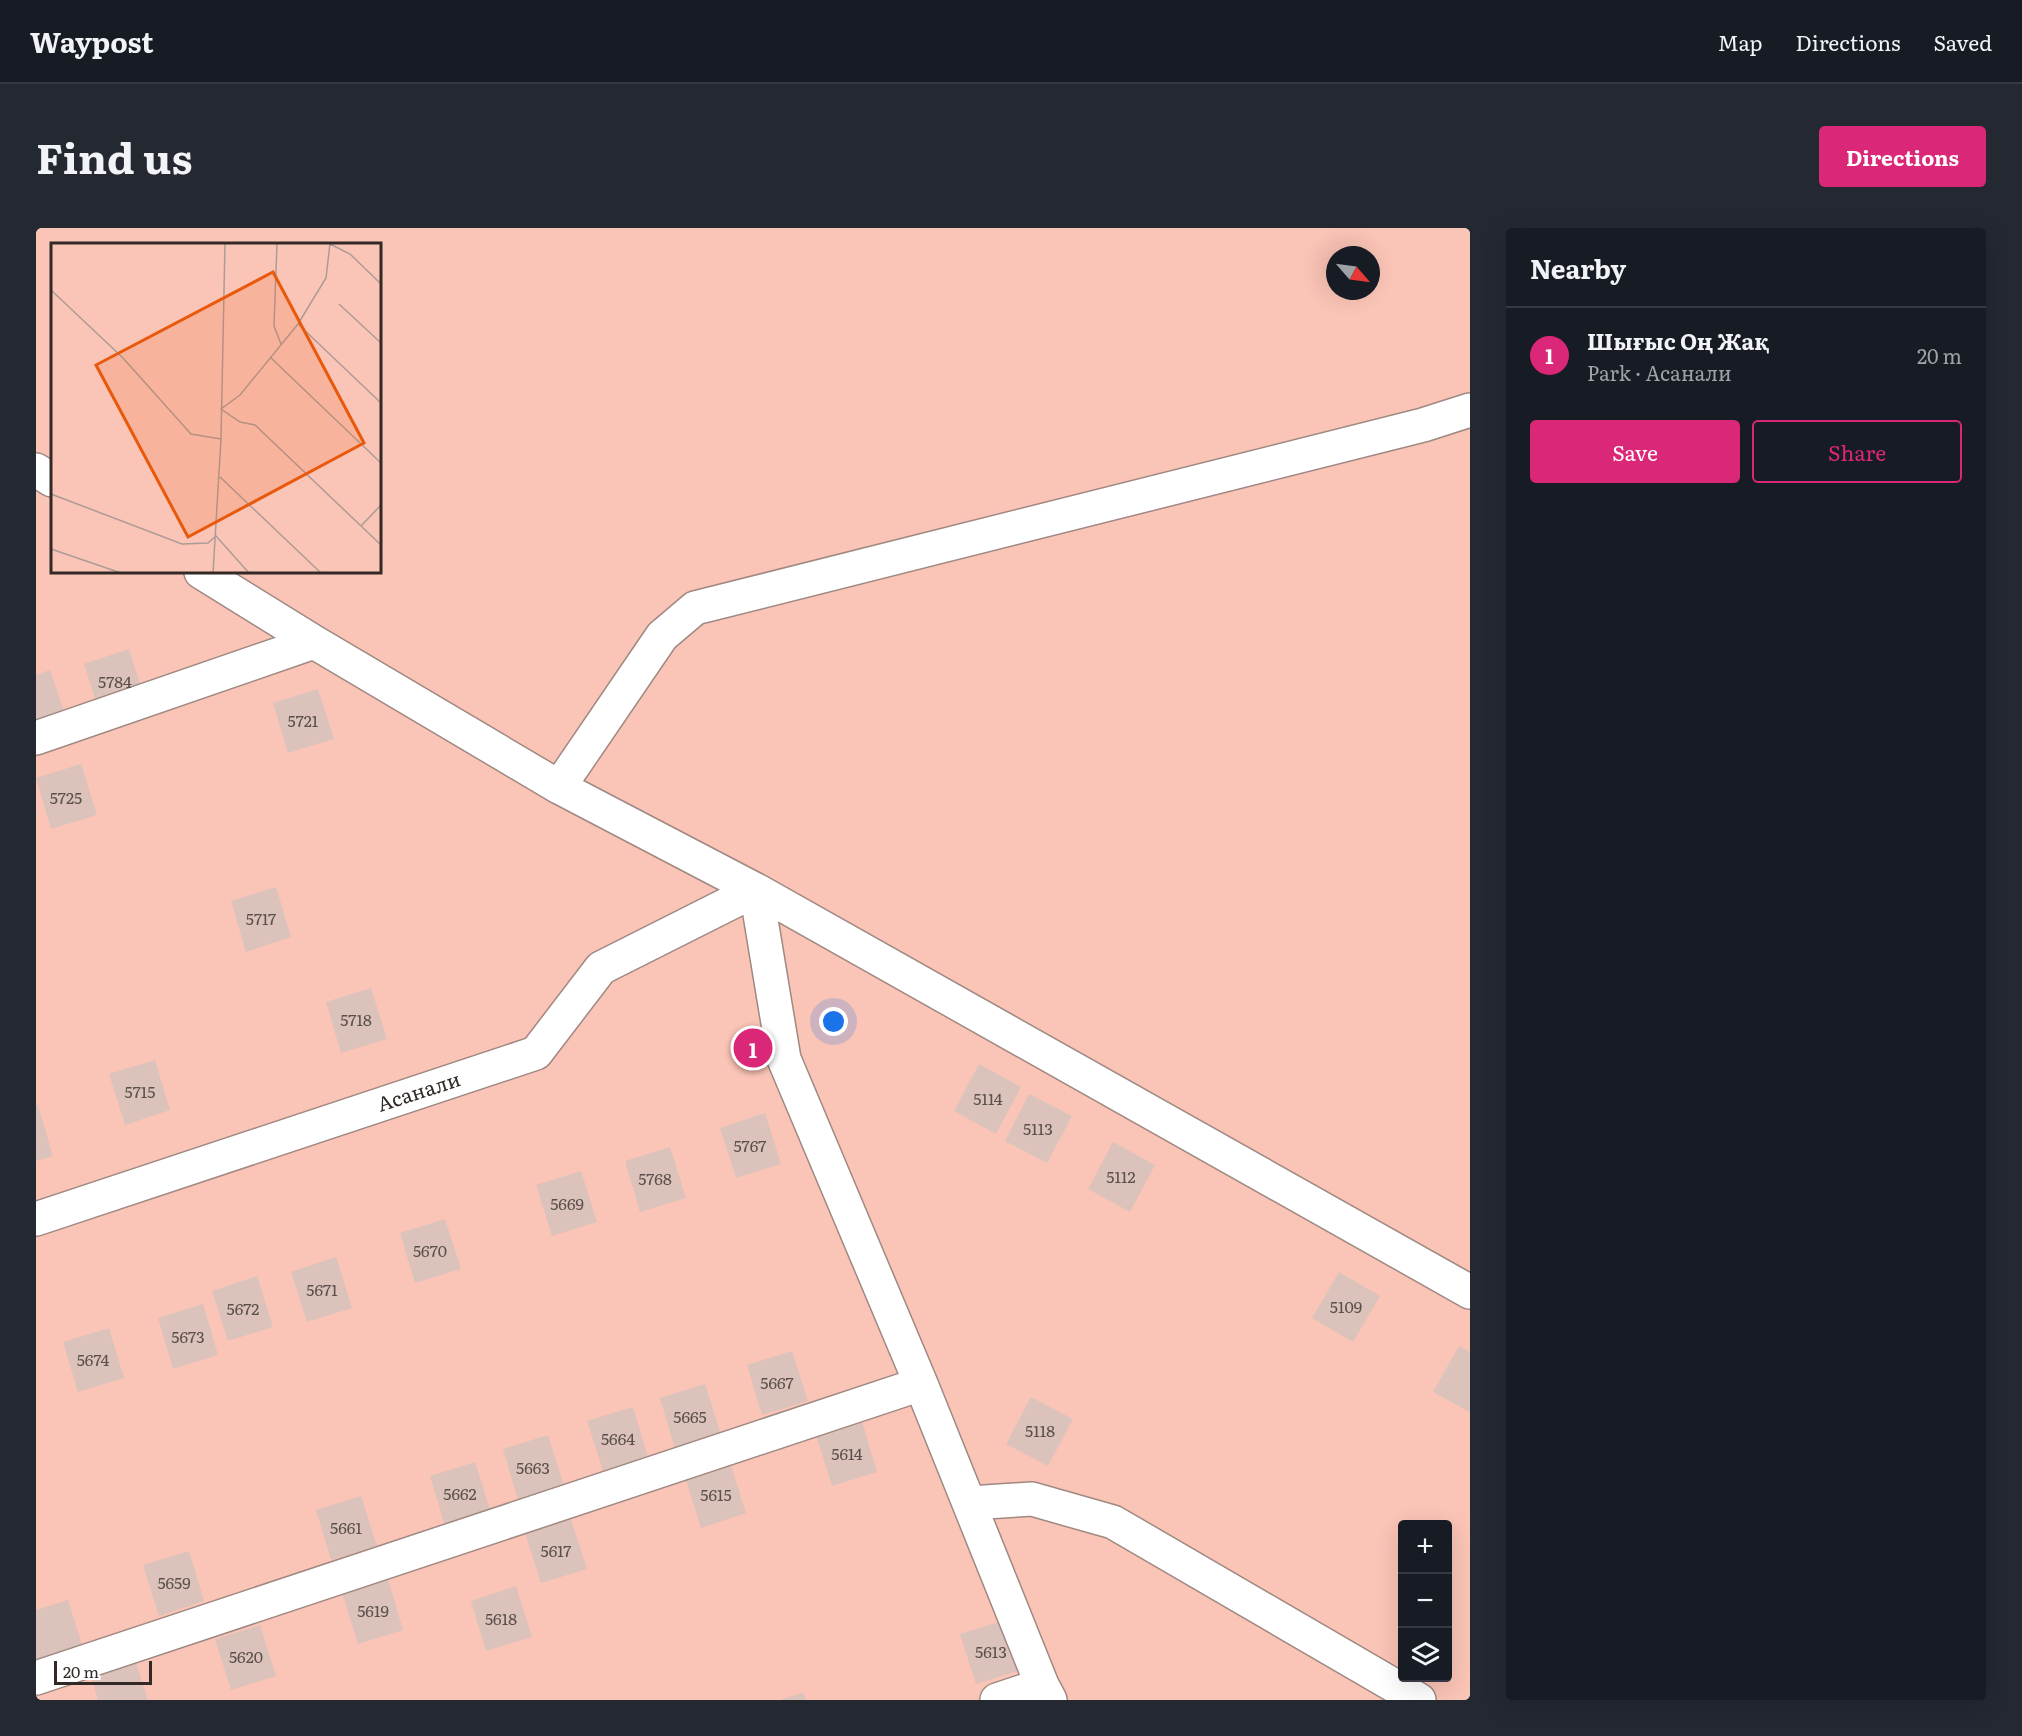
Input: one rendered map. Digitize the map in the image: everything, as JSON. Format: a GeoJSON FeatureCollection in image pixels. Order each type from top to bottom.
{"type":"FeatureCollection","features":[{"type":"Feature","properties":{"kind":"street"},"geometry":{"type":"LineString","coordinates":[[559,787],[662,636],[695,608],[1423,425],[1470,410]]}},
{"type":"Feature","properties":{"kind":"street"},"geometry":{"type":"LineString","coordinates":[[36,470],[51,479]]}},
{"type":"Feature","properties":{"kind":"street"},"geometry":{"type":"LineString","coordinates":[[203,573],[314,642],[559,787],[756,890],[1470,1292]]}},
{"type":"Feature","properties":{"kind":"street"},"geometry":{"type":"LineString","coordinates":[[36,738],[314,642]]}},
{"type":"Feature","properties":{"kind":"street"},"geometry":{"type":"LineString","coordinates":[[756,890],[784,1059],[921,1384],[1046,1693],[997,1700]]}},
{"type":"Feature","properties":{"kind":"street","name":"Асанали"},"geometry":{"type":"LineString","coordinates":[[36,1220],[536,1053],[601,968],[756,890]]}},
{"type":"Feature","properties":{"kind":"street"},"geometry":{"type":"LineString","coordinates":[[36,1678],[921,1384]]}},
{"type":"Feature","properties":{"kind":"street"},"geometry":{"type":"LineString","coordinates":[[970,1503],[1032,1499],[1113,1522],[1419,1700]]}},
{"type":"Feature","properties":{"kind":"shaded area"},"geometry":{"type":"Polygon","coordinates":[[[36,228],[1470,228],[1470,1700],[36,1700],[36,228]]]}},
{"type":"Feature","properties":{"kind":"building"},"geometry":{"type":"Polygon","coordinates":[[[129,649],[145,699],[100,714],[84,664],[129,649]]]}},
{"type":"Feature","properties":{"kind":"building"},"geometry":{"type":"Polygon","coordinates":[[[50,670],[67,721],[36,731],[36,675],[50,670]]]}},
{"type":"Feature","properties":{"kind":"building"},"geometry":{"type":"Polygon","coordinates":[[[318,689],[334,739],[288,753],[273,703],[318,689]]]}},
{"type":"Feature","properties":{"kind":"building"},"geometry":{"type":"Polygon","coordinates":[[[81,764],[97,815],[51,829],[36,778],[81,764]]]}},
{"type":"Feature","properties":{"kind":"building"},"geometry":{"type":"Polygon","coordinates":[[[276,887],[291,937],[246,952],[231,901],[276,887]]]}},
{"type":"Feature","properties":{"kind":"building"},"geometry":{"type":"Polygon","coordinates":[[[371,988],[387,1039],[341,1053],[326,1002],[371,988]]]}},
{"type":"Feature","properties":{"kind":"building"},"geometry":{"type":"Polygon","coordinates":[[[155,1060],[170,1110],[125,1125],[109,1074],[155,1060]]]}},
{"type":"Feature","properties":{"kind":"building"},"geometry":{"type":"Polygon","coordinates":[[[979,1064],[1021,1087],[996,1134],[954,1111],[979,1064]]]}},
{"type":"Feature","properties":{"kind":"building"},"geometry":{"type":"Polygon","coordinates":[[[1029,1094],[1072,1116],[1047,1163],[1005,1141],[1029,1094]]]}},
{"type":"Feature","properties":{"kind":"building"},"geometry":{"type":"Polygon","coordinates":[[[38,1105],[53,1156],[36,1161],[36,1106],[38,1105]]]}},
{"type":"Feature","properties":{"kind":"building"},"geometry":{"type":"Polygon","coordinates":[[[765,1113],[781,1164],[736,1178],[720,1128],[765,1113]]]}},
{"type":"Feature","properties":{"kind":"building"},"geometry":{"type":"Polygon","coordinates":[[[1113,1142],[1155,1165],[1130,1212],[1088,1189],[1113,1142]]]}},
{"type":"Feature","properties":{"kind":"building"},"geometry":{"type":"Polygon","coordinates":[[[670,1147],[686,1198],[640,1212],[625,1161],[670,1147]]]}},
{"type":"Feature","properties":{"kind":"building"},"geometry":{"type":"Polygon","coordinates":[[[581,1171],[597,1222],[552,1236],[536,1185],[581,1171]]]}},
{"type":"Feature","properties":{"kind":"building"},"geometry":{"type":"Polygon","coordinates":[[[445,1219],[461,1269],[415,1283],[400,1233],[445,1219]]]}},
{"type":"Feature","properties":{"kind":"building"},"geometry":{"type":"Polygon","coordinates":[[[336,1257],[352,1308],[307,1322],[291,1272],[336,1257]]]}},
{"type":"Feature","properties":{"kind":"building"},"geometry":{"type":"Polygon","coordinates":[[[1339,1272],[1380,1296],[1353,1342],[1312,1318],[1339,1272]]]}},
{"type":"Feature","properties":{"kind":"building"},"geometry":{"type":"Polygon","coordinates":[[[257,1276],[273,1327],[228,1341],[212,1291],[257,1276]]]}},
{"type":"Feature","properties":{"kind":"building"},"geometry":{"type":"Polygon","coordinates":[[[203,1304],[218,1355],[173,1369],[158,1318],[203,1304]]]}},
{"type":"Feature","properties":{"kind":"building"},"geometry":{"type":"Polygon","coordinates":[[[109,1328],[124,1378],[78,1392],[63,1342],[109,1328]]]}},
{"type":"Feature","properties":{"kind":"building"},"geometry":{"type":"Polygon","coordinates":[[[1459,1346],[1470,1352],[1470,1412],[1433,1392],[1459,1346]]]}},
{"type":"Feature","properties":{"kind":"building"},"geometry":{"type":"Polygon","coordinates":[[[792,1351],[808,1401],[762,1415],[747,1365],[792,1351]]]}},
{"type":"Feature","properties":{"kind":"building"},"geometry":{"type":"Polygon","coordinates":[[[705,1384],[721,1435],[675,1449],[660,1398],[705,1384]]]}},
{"type":"Feature","properties":{"kind":"building"},"geometry":{"type":"Polygon","coordinates":[[[1031,1397],[1073,1419],[1048,1466],[1006,1444],[1031,1397]]]}},
{"type":"Feature","properties":{"kind":"building"},"geometry":{"type":"Polygon","coordinates":[[[633,1407],[648,1457],[603,1471],[587,1421],[633,1407]]]}},
{"type":"Feature","properties":{"kind":"building"},"geometry":{"type":"Polygon","coordinates":[[[862,1421],[877,1472],[832,1486],[816,1435],[862,1421]]]}},
{"type":"Feature","properties":{"kind":"building"},"geometry":{"type":"Polygon","coordinates":[[[548,1435],[564,1486],[518,1500],[503,1449],[548,1435]]]}},
{"type":"Feature","properties":{"kind":"building"},"geometry":{"type":"Polygon","coordinates":[[[475,1462],[491,1512],[445,1526],[430,1476],[475,1462]]]}},
{"type":"Feature","properties":{"kind":"building"},"geometry":{"type":"Polygon","coordinates":[[[730,1463],[746,1513],[701,1528],[685,1477],[730,1463]]]}},
{"type":"Feature","properties":{"kind":"building"},"geometry":{"type":"Polygon","coordinates":[[[361,1496],[377,1546],[331,1560],[316,1510],[361,1496]]]}},
{"type":"Feature","properties":{"kind":"building"},"geometry":{"type":"Polygon","coordinates":[[[571,1519],[587,1569],[541,1583],[525,1533],[571,1519]]]}},
{"type":"Feature","properties":{"kind":"building"},"geometry":{"type":"Polygon","coordinates":[[[189,1551],[204,1601],[159,1616],[143,1565],[189,1551]]]}},
{"type":"Feature","properties":{"kind":"building"},"geometry":{"type":"Polygon","coordinates":[[[388,1579],[403,1630],[358,1644],[342,1593],[388,1579]]]}},
{"type":"Feature","properties":{"kind":"building"},"geometry":{"type":"Polygon","coordinates":[[[516,1586],[532,1637],[486,1651],[471,1601],[516,1586]]]}},
{"type":"Feature","properties":{"kind":"building"},"geometry":{"type":"Polygon","coordinates":[[[68,1600],[84,1651],[38,1665],[36,1610],[68,1600]]]}},
{"type":"Feature","properties":{"kind":"building"},"geometry":{"type":"Polygon","coordinates":[[[1005,1620],[1021,1670],[976,1684],[960,1634],[1005,1620]]]}},
{"type":"Feature","properties":{"kind":"building"},"geometry":{"type":"Polygon","coordinates":[[[260,1625],[276,1676],[231,1690],[215,1639],[260,1625]]]}},
{"type":"Feature","properties":{"kind":"building"},"geometry":{"type":"Polygon","coordinates":[[[136,1662],[148,1700],[98,1700],[91,1676],[136,1662]]]}},
{"type":"Feature","properties":{"kind":"building"},"geometry":{"type":"Polygon","coordinates":[[[803,1693],[806,1700],[782,1700],[782,1699],[803,1693]]]}},
{"type":"Feature","properties":{"kind":"place","name":"Шығыс Оң Жақ"},"geometry":{"type":"Point","coordinates":[753,1048]}}]}
